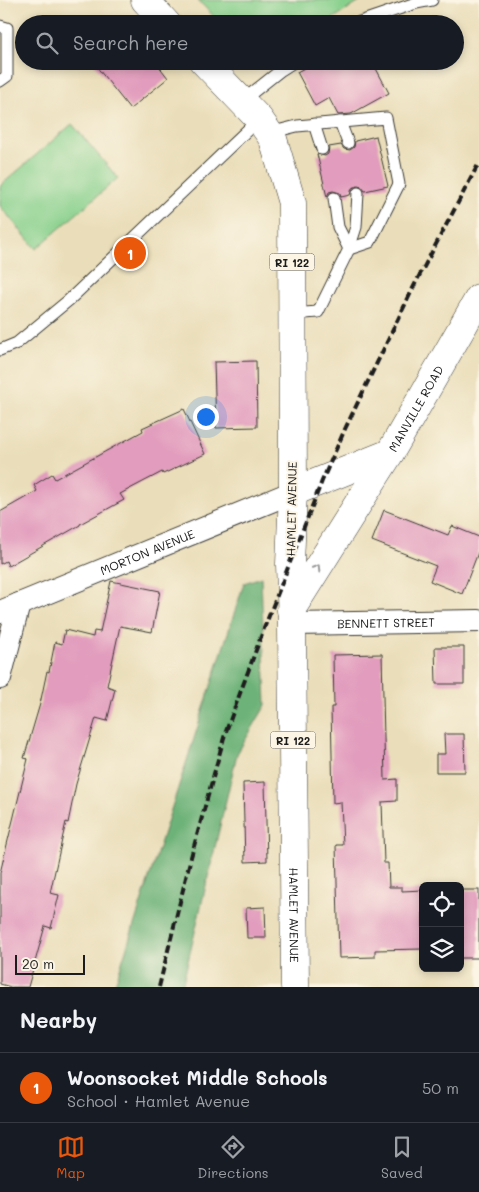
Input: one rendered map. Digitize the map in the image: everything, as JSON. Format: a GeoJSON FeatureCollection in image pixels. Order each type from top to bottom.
{"type":"FeatureCollection","features":[{"type":"Feature","properties":{"kind":"main road"},"geometry":{"type":"LineString","coordinates":[[145,0],[159,15]]}},
{"type":"Feature","properties":{"kind":"main road","name":"HAMLET AVENUE"},"geometry":{"type":"LineString","coordinates":[[212,70],[257,118],[272,139],[292,203],[293,492],[290,564],[295,987]]}},
{"type":"Feature","properties":{"kind":"main road","name":"MANVILLE ROAD"},"geometry":{"type":"LineString","coordinates":[[293,492],[390,453],[479,298]]}},
{"type":"Feature","properties":{"kind":"main road"},"geometry":{"type":"LineString","coordinates":[[292,617],[390,453]]}},
{"type":"Feature","properties":{"kind":"street","name":"MORTON AVENUE"},"geometry":{"type":"LineString","coordinates":[[10,608],[293,492]]}},
{"type":"Feature","properties":{"kind":"street"},"geometry":{"type":"LineString","coordinates":[[0,678],[10,608]]}},
{"type":"Feature","properties":{"kind":"street","name":"BENNETT STREET"},"geometry":{"type":"LineString","coordinates":[[292,617],[479,621]]}},
{"type":"Feature","properties":{"kind":"lane"},"geometry":{"type":"LineString","coordinates":[[381,15],[416,3],[432,0]]}},
{"type":"Feature","properties":{"kind":"lane"},"geometry":{"type":"LineString","coordinates":[[0,26],[7,28],[7,76],[0,81]]}},
{"type":"Feature","properties":{"kind":"lane"},"geometry":{"type":"LineString","coordinates":[[0,350],[17,343],[69,300],[257,118],[281,70]]}},
{"type":"Feature","properties":{"kind":"lane"},"geometry":{"type":"LineString","coordinates":[[257,118],[297,126],[386,118],[399,184],[370,242],[349,249]]}},
{"type":"Feature","properties":{"kind":"lane"},"geometry":{"type":"LineString","coordinates":[[340,122],[348,143]]}},
{"type":"Feature","properties":{"kind":"lane"},"geometry":{"type":"LineString","coordinates":[[314,124],[322,149]]}},
{"type":"Feature","properties":{"kind":"lane"},"geometry":{"type":"LineString","coordinates":[[292,314],[318,312],[349,249],[356,227],[358,193]]}},
{"type":"Feature","properties":{"kind":"lane"},"geometry":{"type":"LineString","coordinates":[[334,198],[338,228],[349,249]]}},
{"type":"Feature","properties":{"kind":"green space"},"geometry":{"type":"Polygon","coordinates":[[[198,0],[363,0],[339,15],[212,15],[198,0]]]}},
{"type":"Feature","properties":{"kind":"green space"},"geometry":{"type":"Polygon","coordinates":[[[72,124],[118,178],[36,249],[0,206],[0,186],[72,124]]]}},
{"type":"Feature","properties":{"kind":"green space"},"geometry":{"type":"Polygon","coordinates":[[[261,577],[266,705],[237,754],[182,987],[114,987],[244,583],[261,577]]]}},
{"type":"Feature","properties":{"kind":"building"},"geometry":{"type":"Polygon","coordinates":[[[99,70],[162,70],[168,78],[130,109],[99,70]]]}},
{"type":"Feature","properties":{"kind":"building"},"geometry":{"type":"Polygon","coordinates":[[[301,70],[377,70],[389,93],[351,114],[338,115],[329,98],[315,106],[297,72],[301,70]]]}},
{"type":"Feature","properties":{"kind":"building"},"geometry":{"type":"Polygon","coordinates":[[[376,136],[388,186],[365,191],[362,187],[358,186],[352,188],[350,195],[341,197],[340,193],[333,191],[329,192],[327,197],[317,154],[325,156],[328,154],[329,147],[341,145],[344,149],[350,150],[354,147],[355,141],[376,136]]]}},
{"type":"Feature","properties":{"kind":"building"},"geometry":{"type":"Polygon","coordinates":[[[256,361],[257,427],[216,428],[214,362],[256,361]]]}},
{"type":"Feature","properties":{"kind":"building"},"geometry":{"type":"Polygon","coordinates":[[[184,409],[205,454],[163,474],[162,472],[120,494],[124,500],[8,566],[6,561],[0,564],[0,512],[37,491],[34,485],[52,474],[55,479],[143,431],[142,428],[184,409]]]}},
{"type":"Feature","properties":{"kind":"building"},"geometry":{"type":"Polygon","coordinates":[[[384,510],[448,535],[452,526],[479,537],[479,550],[462,594],[430,581],[436,566],[372,541],[384,510]]]}},
{"type":"Feature","properties":{"kind":"building"},"geometry":{"type":"Polygon","coordinates":[[[111,581],[160,591],[152,632],[120,626],[107,686],[115,689],[107,721],[96,718],[76,784],[50,893],[59,895],[51,928],[45,926],[28,987],[11,987],[0,984],[0,873],[28,759],[24,758],[40,704],[47,671],[49,672],[55,642],[62,644],[65,630],[93,637],[94,631],[100,632],[111,581]]]}},
{"type":"Feature","properties":{"kind":"building"},"geometry":{"type":"Polygon","coordinates":[[[435,647],[464,647],[464,684],[436,684],[435,647]]]}},
{"type":"Feature","properties":{"kind":"building"},"geometry":{"type":"Polygon","coordinates":[[[382,654],[385,780],[397,779],[397,801],[382,802],[384,863],[388,863],[389,887],[402,887],[402,891],[419,890],[419,949],[375,950],[375,957],[339,958],[336,845],[343,845],[341,802],[333,803],[331,707],[334,707],[333,655],[382,654]]]}},
{"type":"Feature","properties":{"kind":"building"},"geometry":{"type":"Polygon","coordinates":[[[444,734],[464,734],[465,772],[436,772],[436,754],[445,754],[444,734]]]}},
{"type":"Feature","properties":{"kind":"building"},"geometry":{"type":"Polygon","coordinates":[[[265,782],[267,861],[245,862],[243,783],[265,782]]]}},
{"type":"Feature","properties":{"kind":"building"},"geometry":{"type":"Polygon","coordinates":[[[464,890],[479,890],[479,958],[464,958],[464,890]]]}},
{"type":"Feature","properties":{"kind":"building"},"geometry":{"type":"Polygon","coordinates":[[[265,907],[266,938],[247,938],[246,908],[265,907]]]}},
{"type":"Feature","properties":{"kind":"railway"},"geometry":{"type":"LineString","coordinates":[[159,987],[191,857],[225,734],[263,631],[322,481],[345,429],[416,282],[479,163]]}},
{"type":"Feature","properties":{"kind":"place","name":"Woonsocket Middle Schools"},"geometry":{"type":"Point","coordinates":[130,253]}}]}
